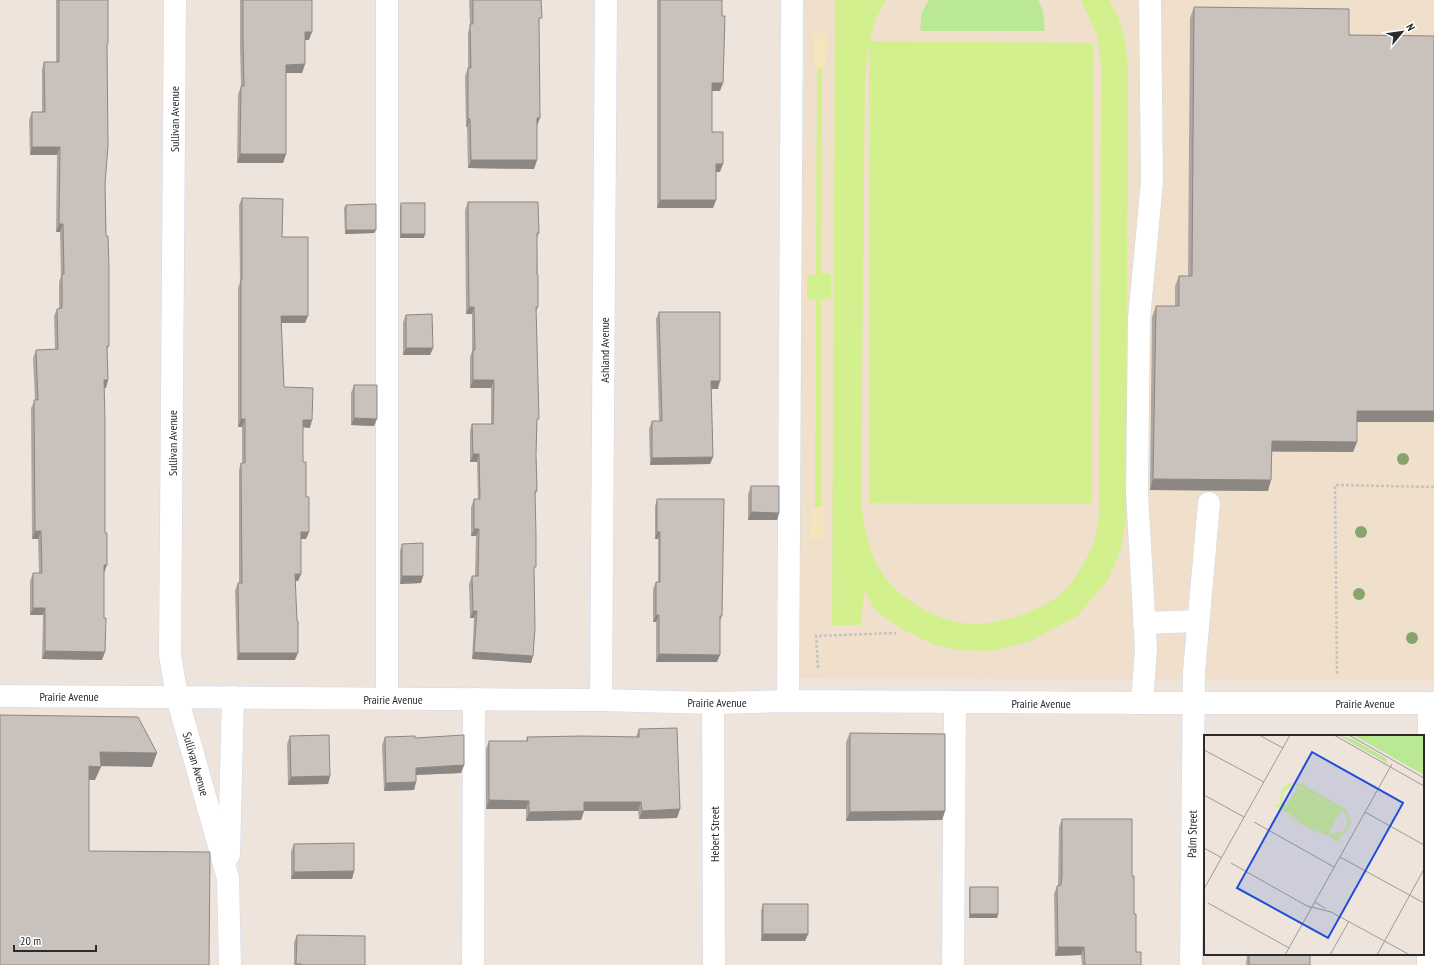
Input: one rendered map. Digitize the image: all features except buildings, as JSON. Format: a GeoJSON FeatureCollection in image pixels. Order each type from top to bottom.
{"type":"FeatureCollection","features":[{"type":"Feature","properties":{"kind":"street","name":"Sullivan Avenue"},"geometry":{"type":"LineString","coordinates":[[175,0],[170,656],[177,697],[228,878]]}},
{"type":"Feature","properties":{"kind":"street"},"geometry":{"type":"LineString","coordinates":[[387,0],[387,699]]}},
{"type":"Feature","properties":{"kind":"street","name":"Ashland Avenue"},"geometry":{"type":"LineString","coordinates":[[602,700],[606,0]]}},
{"type":"Feature","properties":{"kind":"street"},"geometry":{"type":"LineString","coordinates":[[788,702],[792,0]]}},
{"type":"Feature","properties":{"kind":"street"},"geometry":{"type":"LineString","coordinates":[[1142,703],[1146,649],[1138,492],[1139,318],[1152,182],[1150,0]]}},
{"type":"Feature","properties":{"kind":"street","name":"Palm Street"},"geometry":{"type":"LineString","coordinates":[[1191,965],[1194,672],[1210,503]]}},
{"type":"Feature","properties":{"kind":"street"},"geometry":{"type":"LineString","coordinates":[[1144,623],[1198,621]]}},
{"type":"Feature","properties":{"kind":"street","name":"Prairie Avenue"},"geometry":{"type":"LineString","coordinates":[[0,696],[602,700],[714,703],[1431,703]]}},
{"type":"Feature","properties":{"kind":"street","name":"Sullivan Avenue"},"geometry":{"type":"LineString","coordinates":[[230,965],[228,878],[233,698]]}},
{"type":"Feature","properties":{"kind":"street"},"geometry":{"type":"LineString","coordinates":[[473,965],[474,699]]}},
{"type":"Feature","properties":{"kind":"street"},"geometry":{"type":"LineString","coordinates":[[953,965],[955,702]]}},
{"type":"Feature","properties":{"kind":"street","name":"Hebert Street"},"geometry":{"type":"LineString","coordinates":[[714,703],[714,965]]}},
{"type":"Feature","properties":{"kind":"street"},"geometry":{"type":"LineString","coordinates":[[1428,965],[1431,703]]}},
{"type":"Feature","properties":{"kind":"path"},"geometry":{"type":"LineString","coordinates":[[1337,674],[1335,485],[1434,487]]}},
{"type":"Feature","properties":{"kind":"path"},"geometry":{"type":"LineString","coordinates":[[818,668],[816,636],[896,633]]}},
{"type":"Feature","properties":{"kind":"shaded area"},"geometry":{"type":"Polygon","coordinates":[[[805,0],[1434,0],[1434,681],[797,678],[805,0]]]}},
{"type":"Feature","properties":{"kind":"green space"},"geometry":{"type":"Polygon","coordinates":[[[835,0],[886,0],[875,20],[870,41],[1093,43],[1092,504],[869,503],[869,47],[865,77],[861,504],[871,551],[879,568],[892,586],[913,603],[939,617],[965,624],[996,622],[1008,619],[1031,611],[1053,599],[1063,592],[1074,579],[1082,567],[1095,538],[1099,517],[1101,65],[1097,35],[1081,0],[1109,0],[1119,19],[1125,41],[1128,66],[1126,517],[1121,549],[1108,580],[1077,616],[1028,642],[992,651],[958,650],[934,645],[902,629],[876,611],[864,591],[861,625],[832,625],[835,0]]]}},
{"type":"Feature","properties":{"kind":"green space"},"geometry":{"type":"Polygon","coordinates":[[[929,0],[1038,0],[1043,11],[1045,31],[920,31],[922,12],[929,0]]]}},
{"type":"Feature","properties":{"kind":"green space"},"geometry":{"type":"Polygon","coordinates":[[[822,67],[821,274],[831,274],[831,299],[821,299],[821,507],[815,507],[816,300],[807,299],[807,275],[816,275],[817,68],[822,67]]]}},
{"type":"Feature","properties":{"kind":"sand"},"geometry":{"type":"Polygon","coordinates":[[[814,33],[827,34],[826,67],[814,67],[814,33]]]}},
{"type":"Feature","properties":{"kind":"sand"},"geometry":{"type":"Polygon","coordinates":[[[811,507],[824,507],[823,539],[810,539],[811,507]]]}}]}
